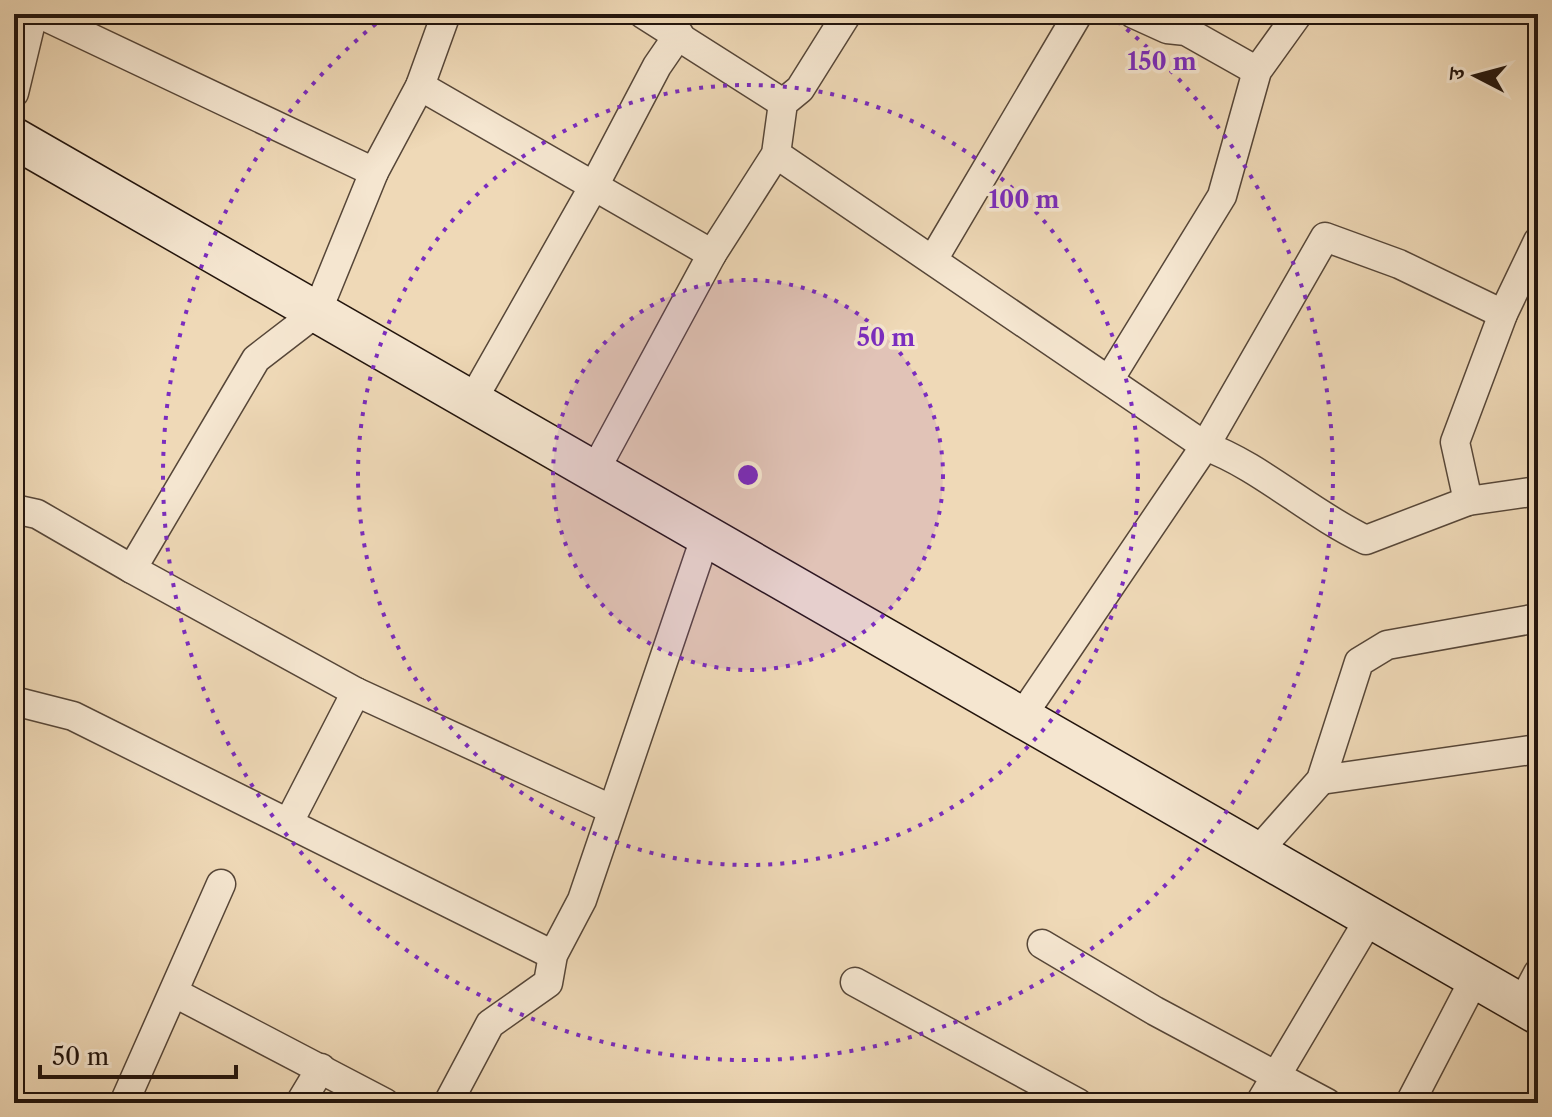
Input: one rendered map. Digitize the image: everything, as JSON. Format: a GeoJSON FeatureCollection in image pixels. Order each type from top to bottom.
{"type":"FeatureCollection","features":[{"type":"Feature","properties":{"kind":"main road"},"geometry":{"type":"LineString","coordinates":[[14,138],[1476,976],[1533,997]]}},
{"type":"Feature","properties":{"kind":"street"},"geometry":{"type":"LineString","coordinates":[[14,93],[33,14]]}},
{"type":"Feature","properties":{"kind":"street"},"geometry":{"type":"LineString","coordinates":[[40,14],[374,172]]}},
{"type":"Feature","properties":{"kind":"street"},"geometry":{"type":"LineString","coordinates":[[132,569],[256,359],[317,312],[374,172],[420,86],[446,14]]}},
{"type":"Feature","properties":{"kind":"street"},"geometry":{"type":"LineString","coordinates":[[643,14],[679,34],[783,103]]}},
{"type":"Feature","properties":{"kind":"street"},"geometry":{"type":"LineString","coordinates":[[593,472],[712,254],[776,154],[783,103],[800,89],[847,14]]}},
{"type":"Feature","properties":{"kind":"street"},"geometry":{"type":"LineString","coordinates":[[934,258],[1078,14]]}},
{"type":"Feature","properties":{"kind":"street"},"geometry":{"type":"LineString","coordinates":[[1134,14],[1167,29],[1186,31],[1257,71]]}},
{"type":"Feature","properties":{"kind":"street"},"geometry":{"type":"LineString","coordinates":[[1109,380],[1222,196],[1257,71],[1298,14]]}},
{"type":"Feature","properties":{"kind":"street"},"geometry":{"type":"LineString","coordinates":[[472,401],[595,184],[657,66],[679,34]]}},
{"type":"Feature","properties":{"kind":"street"},"geometry":{"type":"LineString","coordinates":[[420,86],[712,254]]}},
{"type":"Feature","properties":{"kind":"street"},"geometry":{"type":"LineString","coordinates":[[776,154],[934,258],[1205,446],[1229,455],[1325,521],[1366,540],[1468,501],[1538,491]]}},
{"type":"Feature","properties":{"kind":"street"},"geometry":{"type":"LineString","coordinates":[[1022,716],[1205,446],[1325,237],[1399,264],[1503,314]]}},
{"type":"Feature","properties":{"kind":"street"},"geometry":{"type":"LineString","coordinates":[[1468,501],[1455,442],[1503,314],[1538,241]]}},
{"type":"Feature","properties":{"kind":"street"},"geometry":{"type":"LineString","coordinates":[[14,509],[37,514],[356,692],[611,809]]}},
{"type":"Feature","properties":{"kind":"street"},"geometry":{"type":"LineString","coordinates":[[448,1103],[490,1024],[548,983],[553,955],[582,900],[706,535]]}},
{"type":"Feature","properties":{"kind":"street"},"geometry":{"type":"LineString","coordinates":[[1258,851],[1321,780],[1359,662],[1387,645],[1538,618]]}},
{"type":"Feature","properties":{"kind":"street"},"geometry":{"type":"LineString","coordinates":[[289,822],[356,692]]}},
{"type":"Feature","properties":{"kind":"street"},"geometry":{"type":"LineString","coordinates":[[14,701],[73,716],[553,955]]}},
{"type":"Feature","properties":{"kind":"street"},"geometry":{"type":"LineString","coordinates":[[1321,780],[1538,749]]}},
{"type":"Feature","properties":{"kind":"street"},"geometry":{"type":"LineString","coordinates":[[124,1103],[221,884]]}},
{"type":"Feature","properties":{"kind":"street"},"geometry":{"type":"LineString","coordinates":[[1260,1103],[1371,916]]}},
{"type":"Feature","properties":{"kind":"street"},"geometry":{"type":"LineString","coordinates":[[1042,944],[1155,1011],[1327,1103]]}},
{"type":"Feature","properties":{"kind":"street"},"geometry":{"type":"LineString","coordinates":[[1410,1103],[1476,976]]}},
{"type":"Feature","properties":{"kind":"street"},"geometry":{"type":"LineString","coordinates":[[855,982],[1078,1103]]}},
{"type":"Feature","properties":{"kind":"street"},"geometry":{"type":"LineString","coordinates":[[175,993],[385,1103]]}},
{"type":"Feature","properties":{"kind":"street"},"geometry":{"type":"LineString","coordinates":[[300,1103],[321,1068]]}}]}
